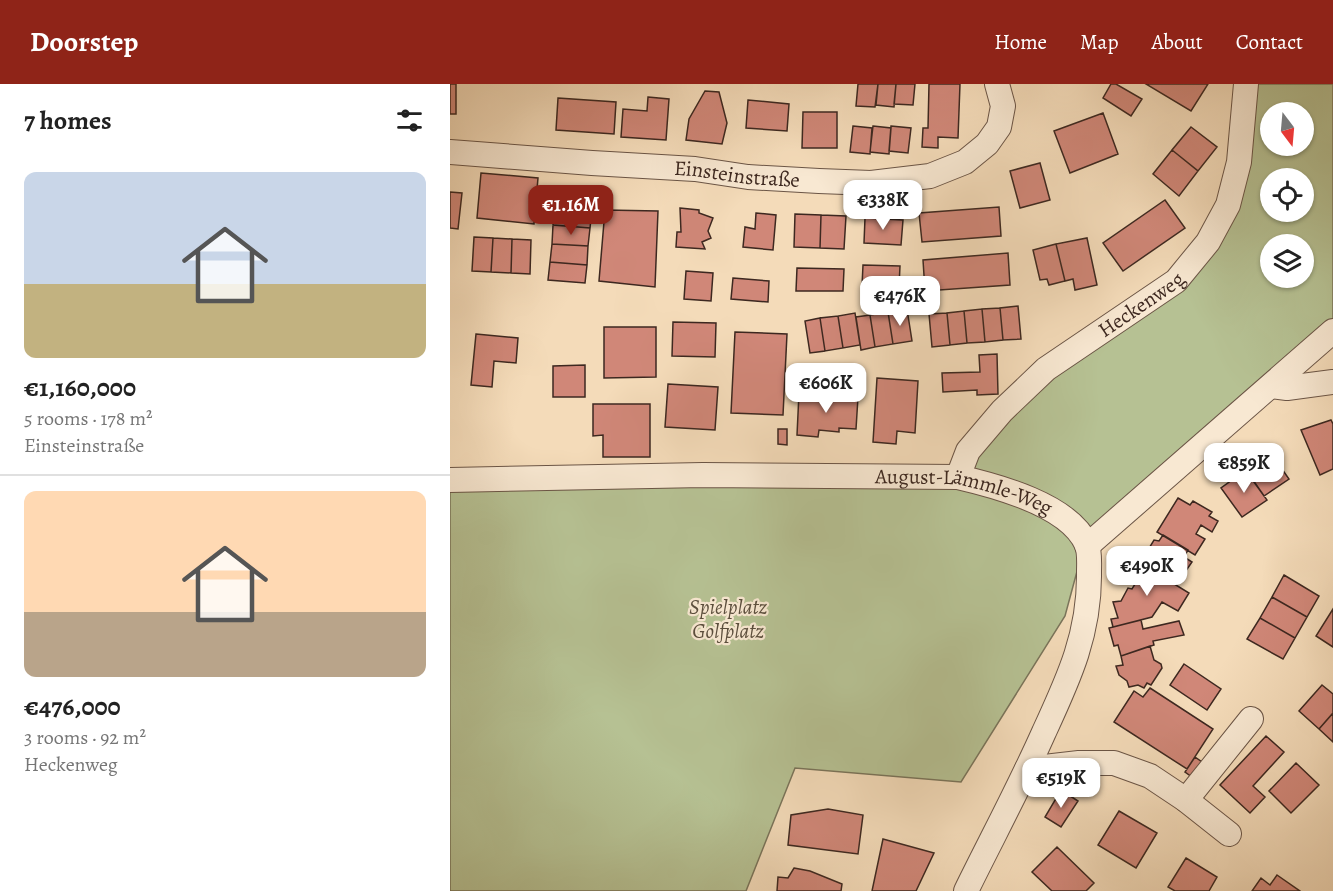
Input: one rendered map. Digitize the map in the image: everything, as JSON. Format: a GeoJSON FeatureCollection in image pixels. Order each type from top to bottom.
{"type":"FeatureCollection","features":[{"type":"Feature","properties":{"kind":"street","name":"Heckenweg"},"geometry":{"type":"LineString","coordinates":[[958,477],[968,451],[1002,411],[1046,369],[1176,281],[1208,242],[1228,205],[1236,173],[1246,84]]}},
{"type":"Feature","properties":{"kind":"street","name":"Einsteinstraße"},"geometry":{"type":"LineString","coordinates":[[450,152],[695,169],[748,177],[871,183],[930,176],[965,162],[987,144],[999,127],[1006,87]]}},
{"type":"Feature","properties":{"kind":"street"},"geometry":{"type":"LineString","coordinates":[[966,891],[1027,770],[1064,689],[1082,640],[1090,599],[1087,546],[1333,331]]}},
{"type":"Feature","properties":{"kind":"street"},"geometry":{"type":"LineString","coordinates":[[1271,386],[1287,388],[1333,382]]}},
{"type":"Feature","properties":{"kind":"street","name":"August-Lämmle-Weg"},"geometry":{"type":"LineString","coordinates":[[450,480],[703,476],[958,477],[994,485],[1027,498],[1062,516],[1073,525],[1087,546]]}},
{"type":"Feature","properties":{"kind":"street"},"geometry":{"type":"LineString","coordinates":[[1186,800],[1251,719]]}},
{"type":"Feature","properties":{"kind":"street"},"geometry":{"type":"LineString","coordinates":[[1027,770],[1079,763],[1114,762],[1150,776],[1230,834]]}},
{"type":"Feature","properties":{"kind":"green space","name":"Spielplatz Golfplatz"},"geometry":{"type":"Polygon","coordinates":[[[1247,84],[1333,84],[1333,331],[1079,564],[1065,616],[961,782],[795,768],[746,891],[450,891],[450,480],[958,477],[1002,411],[1176,281],[1228,205],[1247,84]]]}},
{"type":"Feature","properties":{"kind":"building"},"geometry":{"type":"Polygon","coordinates":[[[450,84],[456,84],[456,114],[450,114],[450,84]]]}},
{"type":"Feature","properties":{"kind":"building"},"geometry":{"type":"Polygon","coordinates":[[[858,84],[878,84],[875,107],[856,106],[858,84]]]}},
{"type":"Feature","properties":{"kind":"building"},"geometry":{"type":"Polygon","coordinates":[[[878,84],[896,84],[894,107],[876,105],[878,84]]]}},
{"type":"Feature","properties":{"kind":"building"},"geometry":{"type":"Polygon","coordinates":[[[896,84],[915,84],[913,105],[894,104],[896,84]]]}},
{"type":"Feature","properties":{"kind":"building"},"geometry":{"type":"Polygon","coordinates":[[[929,84],[960,84],[958,138],[938,137],[938,148],[922,147],[923,128],[928,128],[929,84]]]}},
{"type":"Feature","properties":{"kind":"building"},"geometry":{"type":"Polygon","coordinates":[[[1111,84],[1116,84],[1142,99],[1131,116],[1103,98],[1111,84]]]}},
{"type":"Feature","properties":{"kind":"building"},"geometry":{"type":"Polygon","coordinates":[[[1146,84],[1208,84],[1191,111],[1146,84]]]}},
{"type":"Feature","properties":{"kind":"building"},"geometry":{"type":"Polygon","coordinates":[[[705,91],[719,92],[727,123],[722,144],[686,140],[689,119],[705,91]]]}},
{"type":"Feature","properties":{"kind":"building"},"geometry":{"type":"Polygon","coordinates":[[[648,97],[669,99],[666,140],[621,137],[623,109],[647,111],[648,97]]]}},
{"type":"Feature","properties":{"kind":"building"},"geometry":{"type":"Polygon","coordinates":[[[558,98],[616,102],[614,134],[556,130],[558,98]]]}},
{"type":"Feature","properties":{"kind":"building"},"geometry":{"type":"Polygon","coordinates":[[[748,100],[789,104],[787,131],[746,128],[748,100]]]}},
{"type":"Feature","properties":{"kind":"building"},"geometry":{"type":"Polygon","coordinates":[[[803,112],[837,112],[837,148],[802,148],[803,112]]]}},
{"type":"Feature","properties":{"kind":"building"},"geometry":{"type":"Polygon","coordinates":[[[1103,113],[1118,154],[1070,173],[1054,131],[1103,113]]]}},
{"type":"Feature","properties":{"kind":"building"},"geometry":{"type":"Polygon","coordinates":[[[853,126],[872,128],[870,154],[850,152],[853,126]]]}},
{"type":"Feature","properties":{"kind":"building"},"geometry":{"type":"Polygon","coordinates":[[[873,126],[891,128],[889,154],[870,152],[873,126]]]}},
{"type":"Feature","properties":{"kind":"building"},"geometry":{"type":"Polygon","coordinates":[[[891,126],[911,128],[908,153],[889,151],[891,126]]]}},
{"type":"Feature","properties":{"kind":"building"},"geometry":{"type":"Polygon","coordinates":[[[1191,127],[1217,147],[1198,171],[1172,150],[1191,127]]]}},
{"type":"Feature","properties":{"kind":"building"},"geometry":{"type":"Polygon","coordinates":[[[1172,150],[1198,171],[1179,196],[1153,174],[1172,150]]]}},
{"type":"Feature","properties":{"kind":"building"},"geometry":{"type":"Polygon","coordinates":[[[1040,163],[1050,200],[1020,208],[1010,171],[1040,163]]]}},
{"type":"Feature","properties":{"kind":"building"},"geometry":{"type":"Polygon","coordinates":[[[481,173],[538,178],[534,224],[477,218],[481,173]]]}},
{"type":"Feature","properties":{"kind":"building"},"geometry":{"type":"Polygon","coordinates":[[[556,188],[593,191],[592,210],[555,207],[556,188]]]}},
{"type":"Feature","properties":{"kind":"building"},"geometry":{"type":"Polygon","coordinates":[[[450,192],[462,193],[458,229],[450,228],[450,192]]]}},
{"type":"Feature","properties":{"kind":"building"},"geometry":{"type":"Polygon","coordinates":[[[1165,200],[1185,228],[1123,271],[1103,243],[1165,200]]]}},
{"type":"Feature","properties":{"kind":"building"},"geometry":{"type":"Polygon","coordinates":[[[555,207],[592,210],[590,228],[553,225],[555,207]]]}},
{"type":"Feature","properties":{"kind":"building"},"geometry":{"type":"Polygon","coordinates":[[[999,207],[1001,236],[922,242],[919,213],[999,207]]]}},
{"type":"Feature","properties":{"kind":"building"},"geometry":{"type":"Polygon","coordinates":[[[680,208],[699,210],[699,213],[713,218],[708,231],[711,238],[702,242],[705,249],[676,247],[677,232],[681,232],[680,208]]]}},
{"type":"Feature","properties":{"kind":"building"},"geometry":{"type":"Polygon","coordinates":[[[605,210],[658,211],[655,287],[599,281],[605,210]]]}},
{"type":"Feature","properties":{"kind":"building"},"geometry":{"type":"Polygon","coordinates":[[[756,213],[776,215],[773,250],[743,247],[745,227],[755,229],[756,213]]]}},
{"type":"Feature","properties":{"kind":"building"},"geometry":{"type":"Polygon","coordinates":[[[795,214],[821,215],[820,248],[794,247],[795,214]]]}},
{"type":"Feature","properties":{"kind":"building"},"geometry":{"type":"Polygon","coordinates":[[[821,215],[846,216],[844,249],[820,248],[821,215]]]}},
{"type":"Feature","properties":{"kind":"building"},"geometry":{"type":"Polygon","coordinates":[[[865,218],[903,220],[901,245],[864,243],[865,218]]]}},
{"type":"Feature","properties":{"kind":"building"},"geometry":{"type":"Polygon","coordinates":[[[553,225],[590,228],[588,246],[552,244],[553,225]]]}},
{"type":"Feature","properties":{"kind":"building"},"geometry":{"type":"Polygon","coordinates":[[[474,237],[493,238],[491,272],[472,271],[474,237]]]}},
{"type":"Feature","properties":{"kind":"building"},"geometry":{"type":"Polygon","coordinates":[[[493,238],[512,239],[511,273],[491,272],[493,238]]]}},
{"type":"Feature","properties":{"kind":"building"},"geometry":{"type":"Polygon","coordinates":[[[1087,238],[1097,285],[1075,290],[1073,279],[1065,281],[1056,244],[1087,238]]]}},
{"type":"Feature","properties":{"kind":"building"},"geometry":{"type":"Polygon","coordinates":[[[512,239],[531,240],[530,274],[511,273],[512,239]]]}},
{"type":"Feature","properties":{"kind":"building"},"geometry":{"type":"Polygon","coordinates":[[[552,244],[588,246],[587,265],[550,262],[552,244]]]}},
{"type":"Feature","properties":{"kind":"building"},"geometry":{"type":"Polygon","coordinates":[[[1056,244],[1065,281],[1049,285],[1047,279],[1040,280],[1033,250],[1056,244]]]}},
{"type":"Feature","properties":{"kind":"building"},"geometry":{"type":"Polygon","coordinates":[[[1008,253],[1010,285],[925,291],[923,260],[1008,253]]]}},
{"type":"Feature","properties":{"kind":"building"},"geometry":{"type":"Polygon","coordinates":[[[550,262],[587,265],[585,283],[548,280],[550,262]]]}},
{"type":"Feature","properties":{"kind":"building"},"geometry":{"type":"Polygon","coordinates":[[[863,265],[900,266],[899,287],[862,286],[863,265]]]}},
{"type":"Feature","properties":{"kind":"building"},"geometry":{"type":"Polygon","coordinates":[[[797,268],[844,269],[843,291],[796,291],[797,268]]]}},
{"type":"Feature","properties":{"kind":"building"},"geometry":{"type":"Polygon","coordinates":[[[686,271],[713,273],[711,301],[684,299],[686,271]]]}},
{"type":"Feature","properties":{"kind":"building"},"geometry":{"type":"Polygon","coordinates":[[[733,278],[769,281],[768,302],[731,299],[733,278]]]}},
{"type":"Feature","properties":{"kind":"building"},"geometry":{"type":"Polygon","coordinates":[[[1018,306],[1021,339],[1003,340],[1000,308],[1018,306]]]}},
{"type":"Feature","properties":{"kind":"building"},"geometry":{"type":"Polygon","coordinates":[[[1000,308],[1003,340],[985,342],[982,309],[1000,308]]]}},
{"type":"Feature","properties":{"kind":"building"},"geometry":{"type":"Polygon","coordinates":[[[907,309],[912,341],[893,344],[888,312],[907,309]]]}},
{"type":"Feature","properties":{"kind":"building"},"geometry":{"type":"Polygon","coordinates":[[[982,309],[985,342],[967,343],[964,311],[982,309]]]}},
{"type":"Feature","properties":{"kind":"building"},"geometry":{"type":"Polygon","coordinates":[[[964,311],[967,343],[950,345],[947,313],[964,311]]]}},
{"type":"Feature","properties":{"kind":"building"},"geometry":{"type":"Polygon","coordinates":[[[888,312],[893,344],[875,347],[870,315],[888,312]]]}},
{"type":"Feature","properties":{"kind":"building"},"geometry":{"type":"Polygon","coordinates":[[[855,313],[860,345],[843,348],[838,316],[855,313]]]}},
{"type":"Feature","properties":{"kind":"building"},"geometry":{"type":"Polygon","coordinates":[[[947,313],[950,345],[932,347],[929,314],[947,313]]]}},
{"type":"Feature","properties":{"kind":"building"},"geometry":{"type":"Polygon","coordinates":[[[870,315],[875,347],[861,350],[856,317],[870,315]]]}},
{"type":"Feature","properties":{"kind":"building"},"geometry":{"type":"Polygon","coordinates":[[[838,316],[843,348],[825,351],[820,318],[838,316]]]}},
{"type":"Feature","properties":{"kind":"building"},"geometry":{"type":"Polygon","coordinates":[[[820,318],[825,351],[810,353],[805,321],[820,318]]]}},
{"type":"Feature","properties":{"kind":"building"},"geometry":{"type":"Polygon","coordinates":[[[673,322],[716,323],[715,357],[672,356],[673,322]]]}},
{"type":"Feature","properties":{"kind":"building"},"geometry":{"type":"Polygon","coordinates":[[[604,327],[656,327],[656,377],[604,378],[604,327]]]}},
{"type":"Feature","properties":{"kind":"building"},"geometry":{"type":"Polygon","coordinates":[[[735,332],[787,334],[783,415],[731,413],[735,332]]]}},
{"type":"Feature","properties":{"kind":"building"},"geometry":{"type":"Polygon","coordinates":[[[476,334],[518,338],[516,363],[494,361],[492,387],[471,385],[476,334]]]}},
{"type":"Feature","properties":{"kind":"building"},"geometry":{"type":"Polygon","coordinates":[[[997,354],[998,394],[977,395],[977,390],[943,392],[942,373],[980,372],[979,355],[997,354]]]}},
{"type":"Feature","properties":{"kind":"building"},"geometry":{"type":"Polygon","coordinates":[[[585,365],[585,397],[553,397],[553,366],[585,365]]]}},
{"type":"Feature","properties":{"kind":"building"},"geometry":{"type":"Polygon","coordinates":[[[877,378],[918,381],[915,433],[897,431],[896,444],[873,442],[877,378]]]}},
{"type":"Feature","properties":{"kind":"building"},"geometry":{"type":"Polygon","coordinates":[[[668,384],[718,387],[715,430],[665,427],[668,384]]]}},
{"type":"Feature","properties":{"kind":"building"},"geometry":{"type":"Polygon","coordinates":[[[799,393],[858,397],[856,429],[839,428],[839,432],[819,430],[818,437],[797,435],[799,393]]]}},
{"type":"Feature","properties":{"kind":"building"},"geometry":{"type":"Polygon","coordinates":[[[593,404],[650,404],[650,457],[603,457],[603,435],[593,436],[593,404]]]}},
{"type":"Feature","properties":{"kind":"building"},"geometry":{"type":"Polygon","coordinates":[[[1331,420],[1333,424],[1333,469],[1320,475],[1301,430],[1331,420]]]}},
{"type":"Feature","properties":{"kind":"building"},"geometry":{"type":"Polygon","coordinates":[[[778,429],[787,429],[787,445],[778,444],[778,429]]]}},
{"type":"Feature","properties":{"kind":"building"},"geometry":{"type":"Polygon","coordinates":[[[1268,449],[1289,479],[1264,496],[1243,467],[1268,449]]]}},
{"type":"Feature","properties":{"kind":"building"},"geometry":{"type":"Polygon","coordinates":[[[1246,470],[1267,500],[1242,517],[1221,488],[1246,470]]]}},
{"type":"Feature","properties":{"kind":"building"},"geometry":{"type":"Polygon","coordinates":[[[1178,498],[1190,505],[1193,501],[1212,512],[1209,516],[1218,521],[1212,532],[1201,525],[1196,534],[1205,539],[1195,555],[1157,532],[1178,498]]]}},
{"type":"Feature","properties":{"kind":"building"},"geometry":{"type":"Polygon","coordinates":[[[1163,535],[1188,550],[1184,557],[1192,562],[1183,575],[1176,570],[1169,580],[1140,563],[1154,540],[1159,541],[1163,535]]]}},
{"type":"Feature","properties":{"kind":"building"},"geometry":{"type":"Polygon","coordinates":[[[1140,563],[1189,593],[1178,611],[1162,602],[1152,617],[1113,627],[1111,619],[1118,618],[1113,602],[1121,601],[1128,588],[1132,589],[1137,581],[1131,578],[1140,563]]]}},
{"type":"Feature","properties":{"kind":"building"},"geometry":{"type":"Polygon","coordinates":[[[1284,575],[1319,596],[1307,617],[1272,597],[1284,575]]]}},
{"type":"Feature","properties":{"kind":"building"},"geometry":{"type":"Polygon","coordinates":[[[1272,597],[1307,617],[1295,638],[1260,618],[1272,597]]]}},
{"type":"Feature","properties":{"kind":"building"},"geometry":{"type":"Polygon","coordinates":[[[1333,609],[1333,647],[1316,636],[1333,609]]]}},
{"type":"Feature","properties":{"kind":"building"},"geometry":{"type":"Polygon","coordinates":[[[1260,618],[1295,638],[1283,659],[1247,639],[1260,618]]]}},
{"type":"Feature","properties":{"kind":"building"},"geometry":{"type":"Polygon","coordinates":[[[1141,620],[1143,629],[1179,621],[1184,635],[1153,641],[1154,645],[1121,656],[1118,645],[1114,646],[1109,628],[1141,620]]]}},
{"type":"Feature","properties":{"kind":"building"},"geometry":{"type":"Polygon","coordinates":[[[1150,646],[1154,660],[1161,664],[1162,668],[1151,685],[1147,683],[1144,688],[1138,685],[1129,687],[1127,681],[1119,675],[1116,666],[1123,665],[1121,656],[1150,646]]]}},
{"type":"Feature","properties":{"kind":"building"},"geometry":{"type":"Polygon","coordinates":[[[1184,664],[1221,689],[1207,710],[1170,685],[1184,664]]]}},
{"type":"Feature","properties":{"kind":"building"},"geometry":{"type":"Polygon","coordinates":[[[1322,685],[1333,694],[1333,713],[1319,729],[1299,711],[1322,685]]]}},
{"type":"Feature","properties":{"kind":"building"},"geometry":{"type":"Polygon","coordinates":[[[1150,688],[1213,729],[1187,769],[1114,722],[1134,691],[1143,697],[1150,688]]]}},
{"type":"Feature","properties":{"kind":"building"},"geometry":{"type":"Polygon","coordinates":[[[1333,713],[1333,742],[1319,729],[1333,713]]]}},
{"type":"Feature","properties":{"kind":"building"},"geometry":{"type":"Polygon","coordinates":[[[1266,736],[1284,752],[1253,786],[1265,797],[1250,813],[1220,785],[1266,736]]]}},
{"type":"Feature","properties":{"kind":"building"},"geometry":{"type":"Polygon","coordinates":[[[1195,757],[1202,762],[1192,777],[1185,772],[1195,757]]]}},
{"type":"Feature","properties":{"kind":"building"},"geometry":{"type":"Polygon","coordinates":[[[1296,763],[1319,785],[1291,813],[1269,791],[1296,763]]]}},
{"type":"Feature","properties":{"kind":"building"},"geometry":{"type":"Polygon","coordinates":[[[1061,790],[1078,801],[1061,827],[1045,817],[1061,790]]]}},
{"type":"Feature","properties":{"kind":"building"},"geometry":{"type":"Polygon","coordinates":[[[828,809],[863,815],[858,854],[788,845],[791,815],[828,809]]]}},
{"type":"Feature","properties":{"kind":"building"},"geometry":{"type":"Polygon","coordinates":[[[1119,811],[1157,833],[1136,868],[1098,845],[1119,811]]]}},
{"type":"Feature","properties":{"kind":"building"},"geometry":{"type":"Polygon","coordinates":[[[883,839],[934,853],[916,891],[872,891],[883,839]]]}},
{"type":"Feature","properties":{"kind":"building"},"geometry":{"type":"Polygon","coordinates":[[[1057,847],[1094,883],[1086,891],[1052,891],[1032,872],[1057,847]]]}},
{"type":"Feature","properties":{"kind":"building"},"geometry":{"type":"Polygon","coordinates":[[[1186,858],[1217,877],[1209,891],[1175,891],[1168,887],[1186,858]]]}},
{"type":"Feature","properties":{"kind":"building"},"geometry":{"type":"Polygon","coordinates":[[[794,868],[810,871],[842,884],[841,891],[777,891],[778,877],[788,878],[794,868]]]}},
{"type":"Feature","properties":{"kind":"building"},"geometry":{"type":"Polygon","coordinates":[[[1277,875],[1300,891],[1252,891],[1261,878],[1270,885],[1277,875]]]}}]}
